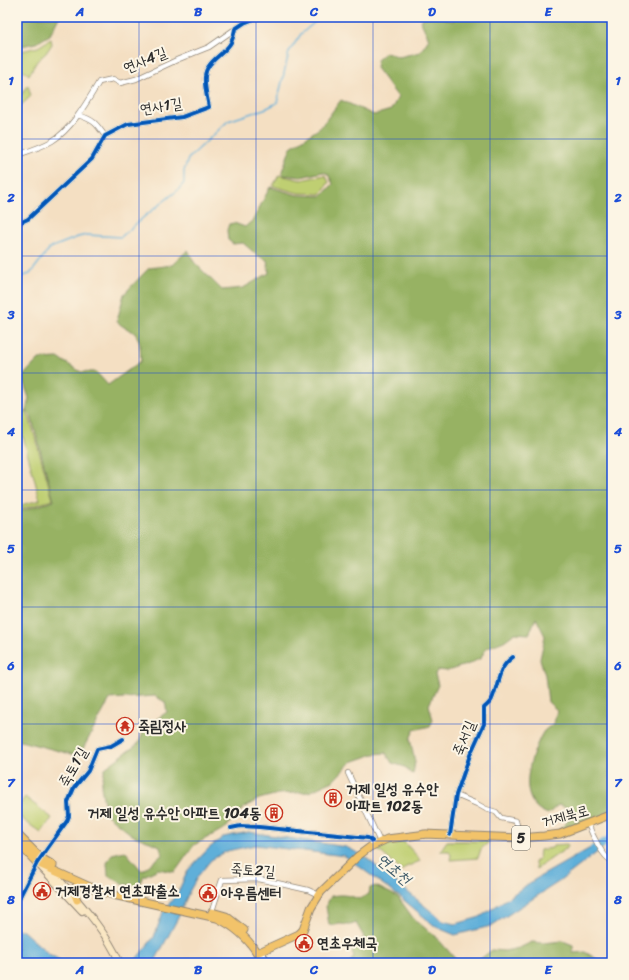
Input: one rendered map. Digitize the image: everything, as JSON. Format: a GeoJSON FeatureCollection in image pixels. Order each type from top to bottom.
{"type":"FeatureCollection","features":[{"type":"Feature","properties":{"kind":"main road","name":"거제북로"},"geometry":{"type":"LineString","coordinates":[[376,842],[390,834],[403,833],[520,838],[560,834],[612,814]]}},
{"type":"Feature","properties":{"kind":"main road"},"geometry":{"type":"LineString","coordinates":[[17,834],[89,920],[117,962]]}},
{"type":"Feature","properties":{"kind":"main road"},"geometry":{"type":"LineString","coordinates":[[17,842],[49,868],[77,900],[102,931],[117,962]]}},
{"type":"Feature","properties":{"kind":"main road"},"geometry":{"type":"LineString","coordinates":[[39,860],[96,885],[114,891],[191,910],[211,914],[222,914],[230,918],[248,934],[258,951],[299,934],[317,895],[347,865],[376,842]]}},
{"type":"Feature","properties":{"kind":"main road"},"geometry":{"type":"LineString","coordinates":[[49,868],[89,887],[113,895],[160,903]]}},
{"type":"Feature","properties":{"kind":"main road"},"geometry":{"type":"LineString","coordinates":[[77,900],[74,892],[76,887],[89,887]]}},
{"type":"Feature","properties":{"kind":"street"},"geometry":{"type":"LineString","coordinates":[[235,29],[244,23],[259,17]]}},
{"type":"Feature","properties":{"kind":"street","name":"연사4길"},"geometry":{"type":"LineString","coordinates":[[17,154],[51,141],[61,134],[78,115],[99,82],[113,79],[120,83],[136,79],[209,47],[235,29]]}},
{"type":"Feature","properties":{"kind":"street","name":"연사1길"},"geometry":{"type":"LineString","coordinates":[[105,136],[128,124],[182,117],[209,107],[205,84],[205,74],[210,64],[224,53],[232,43],[235,29]]}},
{"type":"Feature","properties":{"kind":"street"},"geometry":{"type":"LineString","coordinates":[[17,224],[28,219],[89,162],[98,151],[105,136],[96,123],[91,119],[78,115]]}},
{"type":"Feature","properties":{"kind":"street","name":"죽서길"},"geometry":{"type":"LineString","coordinates":[[450,835],[456,795],[470,755],[484,724],[484,708],[492,700],[501,670],[506,661],[513,657]]}},
{"type":"Feature","properties":{"kind":"street","name":"죽토1길"},"geometry":{"type":"LineString","coordinates":[[17,902],[39,860],[67,821],[69,816],[68,802],[74,788],[88,771],[97,749],[111,746],[123,739]]}},
{"type":"Feature","properties":{"kind":"street"},"geometry":{"type":"LineString","coordinates":[[349,772],[376,842]]}},
{"type":"Feature","properties":{"kind":"street"},"geometry":{"type":"LineString","coordinates":[[456,795],[496,812],[501,818],[516,821],[520,838]]}},
{"type":"Feature","properties":{"kind":"street"},"geometry":{"type":"LineString","coordinates":[[588,824],[607,858],[612,862]]}},
{"type":"Feature","properties":{"kind":"street"},"geometry":{"type":"LineString","coordinates":[[231,828],[241,826],[259,827],[368,838],[376,842]]}},
{"type":"Feature","properties":{"kind":"street","name":"죽토2길"},"geometry":{"type":"LineString","coordinates":[[211,914],[222,880],[259,879],[308,890],[317,895]]}},
{"type":"Feature","properties":{"kind":"street"},"geometry":{"type":"LineString","coordinates":[[258,951],[262,963]]}},
{"type":"Feature","properties":{"kind":"street"},"geometry":{"type":"LineString","coordinates":[[258,951],[268,963]]}},
{"type":"Feature","properties":{"kind":"green space"},"geometry":{"type":"Polygon","coordinates":[[[17,17],[59,17],[50,35],[36,43],[17,47],[17,17]]]}},
{"type":"Feature","properties":{"kind":"green space"},"geometry":{"type":"Polygon","coordinates":[[[426,17],[441,17],[453,21],[454,17],[612,17],[612,814],[558,831],[568,821],[568,808],[558,805],[548,814],[539,809],[529,794],[528,775],[533,756],[543,733],[554,723],[557,710],[548,702],[545,675],[540,659],[545,636],[536,618],[529,634],[515,633],[504,641],[486,648],[481,658],[469,664],[447,671],[438,670],[435,674],[438,685],[429,705],[433,720],[430,726],[414,730],[410,739],[415,762],[413,774],[410,773],[405,767],[392,763],[386,753],[374,754],[351,762],[333,781],[309,792],[278,794],[259,799],[245,807],[232,819],[227,827],[194,845],[175,872],[158,869],[144,876],[137,887],[121,883],[108,875],[107,863],[112,854],[125,851],[142,871],[162,855],[160,846],[132,835],[106,814],[101,786],[105,768],[139,743],[145,727],[167,712],[165,702],[155,696],[110,699],[79,756],[17,739],[17,512],[54,501],[31,416],[26,411],[29,398],[22,377],[39,359],[58,358],[81,372],[96,372],[108,385],[141,361],[140,344],[137,336],[117,321],[124,294],[149,268],[172,265],[188,250],[194,262],[222,290],[243,288],[269,273],[267,260],[257,255],[243,243],[233,244],[228,240],[227,230],[229,224],[234,223],[245,227],[253,220],[270,187],[297,195],[322,196],[333,184],[328,174],[323,172],[301,177],[283,175],[282,171],[291,147],[320,128],[341,100],[374,115],[391,110],[398,97],[376,68],[377,60],[386,52],[399,57],[420,52],[429,39],[420,20],[426,17]]]}},
{"type":"Feature","properties":{"kind":"green space"},"geometry":{"type":"Polygon","coordinates":[[[51,39],[52,44],[46,53],[37,61],[29,75],[17,65],[17,52],[38,47],[51,39]]]}},
{"type":"Feature","properties":{"kind":"green space"},"geometry":{"type":"Polygon","coordinates":[[[28,85],[31,96],[17,109],[17,98],[28,85]]]}},
{"type":"Feature","properties":{"kind":"green space"},"geometry":{"type":"Polygon","coordinates":[[[279,175],[301,180],[325,175],[329,182],[321,194],[298,193],[273,186],[279,175]]]}},
{"type":"Feature","properties":{"kind":"green space"},"geometry":{"type":"Polygon","coordinates":[[[25,411],[29,416],[53,500],[17,510],[17,506],[40,500],[17,414],[25,411]]]}},
{"type":"Feature","properties":{"kind":"green space"},"geometry":{"type":"Polygon","coordinates":[[[25,797],[52,818],[41,833],[17,815],[17,808],[25,797]]]}},
{"type":"Feature","properties":{"kind":"green space"},"geometry":{"type":"Polygon","coordinates":[[[447,841],[490,841],[481,849],[478,858],[450,860],[451,855],[449,851],[440,851],[447,841]]]}},
{"type":"Feature","properties":{"kind":"green space"},"geometry":{"type":"Polygon","coordinates":[[[404,842],[420,861],[406,867],[402,871],[375,847],[388,843],[404,842]]]}},
{"type":"Feature","properties":{"kind":"green space"},"geometry":{"type":"Polygon","coordinates":[[[554,845],[568,845],[567,848],[536,869],[534,862],[539,858],[540,850],[552,848],[554,845]]]}},
{"type":"Feature","properties":{"kind":"green space"},"geometry":{"type":"Polygon","coordinates":[[[375,886],[398,897],[413,918],[437,938],[459,963],[349,963],[354,957],[352,951],[364,937],[356,923],[349,925],[329,925],[326,906],[331,896],[345,895],[359,899],[369,894],[370,888],[375,886]]]}},
{"type":"Feature","properties":{"kind":"green space"},"geometry":{"type":"Polygon","coordinates":[[[563,941],[573,945],[573,953],[585,952],[604,963],[475,963],[492,950],[505,951],[519,948],[532,942],[543,943],[563,941]]]}},
{"type":"Feature","properties":{"kind":"water"},"geometry":{"type":"Polygon","coordinates":[[[249,832],[346,847],[364,856],[443,921],[456,924],[480,917],[534,880],[601,842],[604,847],[560,881],[491,926],[455,935],[436,927],[400,897],[345,856],[255,845],[227,851],[211,860],[198,876],[154,963],[133,963],[154,937],[163,912],[178,892],[188,870],[208,849],[223,837],[249,832]]]}},
{"type":"Feature","properties":{"kind":"water"},"geometry":{"type":"Polygon","coordinates":[[[17,929],[23,931],[49,954],[65,963],[24,963],[17,960],[17,929]]]}},
{"type":"Feature","properties":{"kind":"waterway"},"geometry":{"type":"LineString","coordinates":[[17,278],[30,274],[50,248],[87,235],[121,237],[178,190],[184,183],[184,171],[188,159],[228,121],[267,108],[277,103],[289,52],[301,34],[316,21],[328,17]]}},
{"type":"Feature","properties":{"kind":"waterway","name":"연초천"},"geometry":{"type":"LineString","coordinates":[[594,849],[612,838]]}},
{"type":"Feature","properties":{"kind":"cycle path"},"geometry":{"type":"LineString","coordinates":[[17,224],[28,219],[92,159],[105,136],[128,124],[182,117],[209,107],[205,80],[208,67],[230,44],[233,39],[235,29],[244,23],[259,17]]}},
{"type":"Feature","properties":{"kind":"cycle path"},"geometry":{"type":"LineString","coordinates":[[450,835],[456,795],[470,755],[484,724],[484,708],[491,700],[504,666],[513,657]]}},
{"type":"Feature","properties":{"kind":"cycle path"},"geometry":{"type":"LineString","coordinates":[[17,902],[37,863],[67,821],[69,816],[68,802],[74,788],[88,771],[97,749],[111,746],[123,739]]}},
{"type":"Feature","properties":{"kind":"cycle path"},"geometry":{"type":"LineString","coordinates":[[231,828],[241,826],[259,827],[368,838],[372,841]]}},
{"type":"Feature","properties":{"kind":"place","name":"죽림정사"},"geometry":{"type":"Point","coordinates":[125,726]}},
{"type":"Feature","properties":{"kind":"place","name":"거제 일성 유수안 아파트 102동"},"geometry":{"type":"Point","coordinates":[333,798]}},
{"type":"Feature","properties":{"kind":"place","name":"거제 일성 유수안 아파트 104동"},"geometry":{"type":"Point","coordinates":[274,813]}},
{"type":"Feature","properties":{"kind":"place","name":"거제경찰서 연초파출소"},"geometry":{"type":"Point","coordinates":[42,891]}},
{"type":"Feature","properties":{"kind":"place","name":"아우름센터"},"geometry":{"type":"Point","coordinates":[208,893]}},
{"type":"Feature","properties":{"kind":"place","name":"연초우체국"},"geometry":{"type":"Point","coordinates":[304,943]}}]}
